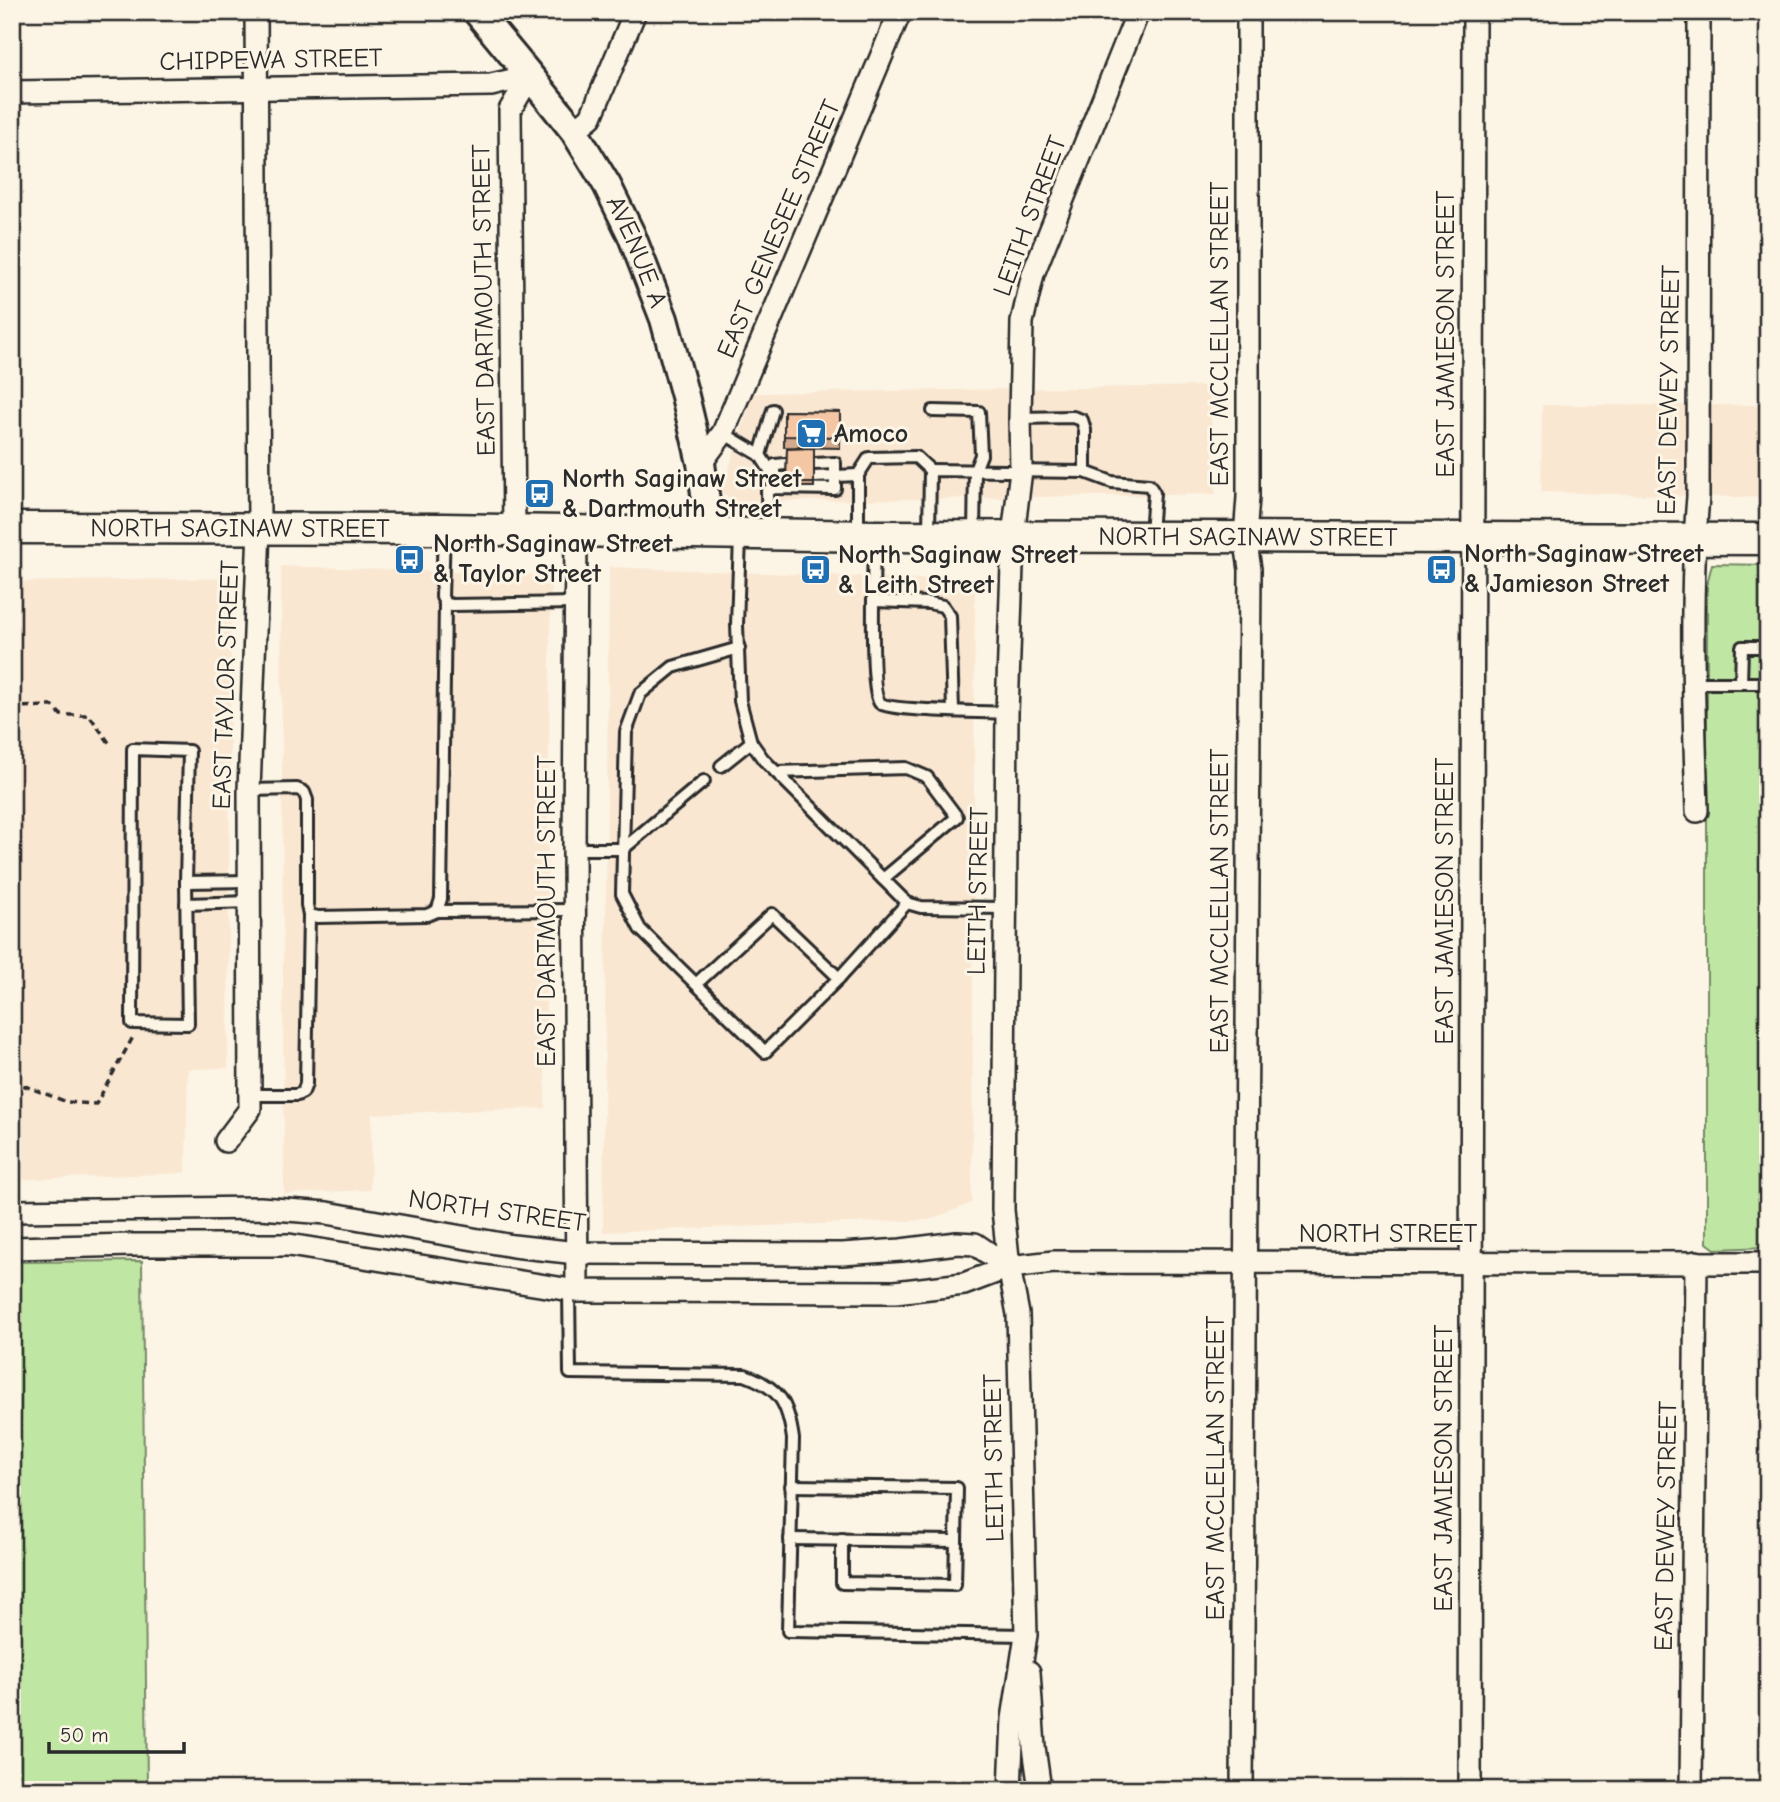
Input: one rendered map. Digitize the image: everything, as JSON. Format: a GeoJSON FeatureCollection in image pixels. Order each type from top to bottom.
{"type":"FeatureCollection","features":[{"type":"Feature","properties":{"kind":"main road","name":"NORTH SAGINAW STREET"},"geometry":{"type":"LineString","coordinates":[[12,528],[514,529],[866,536],[1768,539]]}},
{"type":"Feature","properties":{"kind":"street","name":"EAST TAYLOR STREET"},"geometry":{"type":"LineString","coordinates":[[226,1141],[250,1109],[249,790],[260,528],[256,12]]}},
{"type":"Feature","properties":{"kind":"street","name":"AVENUE A"},"geometry":{"type":"LineString","coordinates":[[477,12],[574,131],[607,185],[631,234],[659,307],[685,396],[701,463],[710,533]]}},
{"type":"Feature","properties":{"kind":"street"},"geometry":{"type":"LineString","coordinates":[[574,131],[592,117],[635,12]]}},
{"type":"Feature","properties":{"kind":"street","name":"EAST GENESEE STREET"},"geometry":{"type":"LineString","coordinates":[[701,463],[723,433],[901,12]]}},
{"type":"Feature","properties":{"kind":"street","name":"LEITH STREET"},"geometry":{"type":"LineString","coordinates":[[1010,1790],[1013,1719],[1026,1635],[1018,1314],[1009,1267],[1003,1210],[1007,713],[1013,536],[1021,470],[1022,323],[1033,274],[1138,12]]}},
{"type":"Feature","properties":{"kind":"street","name":"EAST MCCLELLAN STREET"},"geometry":{"type":"LineString","coordinates":[[1242,1790],[1250,569],[1245,537],[1248,497],[1248,12]]}},
{"type":"Feature","properties":{"kind":"street","name":"EAST JAMIESON STREET"},"geometry":{"type":"LineString","coordinates":[[1471,1790],[1474,12]]}},
{"type":"Feature","properties":{"kind":"street","name":"EAST DEWEY STREET"},"geometry":{"type":"LineString","coordinates":[[1697,811],[1694,539],[1698,497],[1699,12]]}},
{"type":"Feature","properties":{"kind":"street","name":"CHIPPEWA STREET"},"geometry":{"type":"LineString","coordinates":[[12,92],[491,85],[530,76]]}},
{"type":"Feature","properties":{"kind":"street","name":"EAST DARTMOUTH STREET"},"geometry":{"type":"LineString","coordinates":[[514,529],[510,110],[530,76]]}},
{"type":"Feature","properties":{"kind":"street","name":"EAST DARTMOUTH STREET"},"geometry":{"type":"LineString","coordinates":[[573,1290],[577,1253],[574,910],[576,530]]}},
{"type":"Feature","properties":{"kind":"street","name":"NORTH STREET"},"geometry":{"type":"LineString","coordinates":[[12,1211],[260,1208],[327,1213],[513,1246],[577,1253],[842,1254],[901,1250],[957,1242],[975,1244],[1009,1267]]}},
{"type":"Feature","properties":{"kind":"street"},"geometry":{"type":"LineString","coordinates":[[166,1209],[166,1245]]}},
{"type":"Feature","properties":{"kind":"street","name":"NORTH STREET"},"geometry":{"type":"LineString","coordinates":[[12,1248],[289,1245],[573,1290],[895,1292],[964,1284],[1009,1267],[1054,1262],[1768,1263]]}},
{"type":"Feature","properties":{"kind":"street","name":"EAST DEWEY STREET"},"geometry":{"type":"LineString","coordinates":[[1691,1790],[1696,1262]]}},
{"type":"Feature","properties":{"kind":"street"},"geometry":{"type":"LineString","coordinates":[[1026,1635],[1034,1747],[1040,1790]]}},
{"type":"Feature","properties":{"kind":"lane"},"geometry":{"type":"LineString","coordinates":[[760,455],[773,410]]}},
{"type":"Feature","properties":{"kind":"lane"},"geometry":{"type":"LineString","coordinates":[[933,411],[979,412],[981,455],[975,470],[974,536]]}},
{"type":"Feature","properties":{"kind":"lane"},"geometry":{"type":"LineString","coordinates":[[1020,418],[1073,417],[1082,420],[1085,430],[1085,472]]}},
{"type":"Feature","properties":{"kind":"lane"},"geometry":{"type":"LineString","coordinates":[[723,433],[760,455],[779,481],[835,489],[835,463],[814,464]]}},
{"type":"Feature","properties":{"kind":"lane"},"geometry":{"type":"LineString","coordinates":[[1007,713],[902,709],[882,705],[877,701],[874,676],[874,601],[858,475],[869,458],[916,457],[930,470],[1085,472],[1112,482],[1149,485],[1154,493],[1151,537]]}},
{"type":"Feature","properties":{"kind":"lane"},"geometry":{"type":"LineString","coordinates":[[779,481],[775,464],[786,464]]}},
{"type":"Feature","properties":{"kind":"lane"},"geometry":{"type":"LineString","coordinates":[[929,536],[930,470]]}},
{"type":"Feature","properties":{"kind":"lane"},"geometry":{"type":"LineString","coordinates":[[814,477],[858,475]]}},
{"type":"Feature","properties":{"kind":"lane"},"geometry":{"type":"LineString","coordinates":[[779,481],[767,491],[754,534],[737,625],[740,701],[751,742],[763,759],[907,903],[921,907],[1006,908]]}},
{"type":"Feature","properties":{"kind":"lane"},"geometry":{"type":"LineString","coordinates":[[437,911],[441,898],[444,529]]}},
{"type":"Feature","properties":{"kind":"lane"},"geometry":{"type":"LineString","coordinates":[[874,601],[943,606],[950,616],[953,710]]}},
{"type":"Feature","properties":{"kind":"lane"},"geometry":{"type":"LineString","coordinates":[[445,603],[576,603]]}},
{"type":"Feature","properties":{"kind":"lane"},"geometry":{"type":"LineString","coordinates":[[1741,683],[1742,647],[1768,647]]}},
{"type":"Feature","properties":{"kind":"lane"},"geometry":{"type":"LineString","coordinates":[[739,648],[673,667],[640,694],[626,732],[622,894],[640,929],[765,1052],[839,978],[907,903]]}},
{"type":"Feature","properties":{"kind":"lane"},"geometry":{"type":"LineString","coordinates":[[1694,683],[1768,683]]}},
{"type":"Feature","properties":{"kind":"lane"},"geometry":{"type":"LineString","coordinates":[[721,766],[751,742]]}},
{"type":"Feature","properties":{"kind":"lane"},"geometry":{"type":"LineString","coordinates":[[133,750],[188,751],[186,882],[188,1024],[132,1023],[133,750]]}},
{"type":"Feature","properties":{"kind":"lane"},"geometry":{"type":"LineString","coordinates":[[776,772],[906,768],[927,777],[957,817],[883,879]]}},
{"type":"Feature","properties":{"kind":"lane"},"geometry":{"type":"LineString","coordinates":[[574,849],[623,849],[704,781]]}},
{"type":"Feature","properties":{"kind":"lane"},"geometry":{"type":"LineString","coordinates":[[249,790],[297,789],[304,793],[307,800],[309,915],[306,1084],[303,1092],[297,1095],[250,1095]]}},
{"type":"Feature","properties":{"kind":"lane"},"geometry":{"type":"LineString","coordinates":[[186,882],[250,892]]}},
{"type":"Feature","properties":{"kind":"lane"},"geometry":{"type":"LineString","coordinates":[[186,904],[250,892]]}},
{"type":"Feature","properties":{"kind":"lane"},"geometry":{"type":"LineString","coordinates":[[309,915],[427,915],[437,911],[574,910]]}},
{"type":"Feature","properties":{"kind":"lane"},"geometry":{"type":"LineString","coordinates":[[696,984],[772,914],[839,978]]}},
{"type":"Feature","properties":{"kind":"lane"},"geometry":{"type":"LineString","coordinates":[[573,1290],[570,1373],[745,1375],[764,1382],[780,1398],[790,1417],[793,1439],[788,1631],[1026,1635]]}},
{"type":"Feature","properties":{"kind":"lane"},"geometry":{"type":"LineString","coordinates":[[791,1486],[957,1488],[955,1585],[842,1583],[842,1539]]}},
{"type":"Feature","properties":{"kind":"lane"},"geometry":{"type":"LineString","coordinates":[[790,1539],[956,1541]]}},
{"type":"Feature","properties":{"kind":"path"},"geometry":{"type":"LineString","coordinates":[[12,707],[53,706],[61,715],[89,715],[110,744]]}},
{"type":"Feature","properties":{"kind":"path"},"geometry":{"type":"LineString","coordinates":[[12,1081],[67,1102],[96,1104],[134,1035]]}},
{"type":"Feature","properties":{"kind":"shaded area"},"geometry":{"type":"Polygon","coordinates":[[[1209,386],[1216,494],[737,502],[721,493],[753,393],[1209,386]]]}},
{"type":"Feature","properties":{"kind":"shaded area"},"geometry":{"type":"Polygon","coordinates":[[[1542,405],[1768,405],[1768,498],[1541,492],[1542,405]]]}},
{"type":"Feature","properties":{"kind":"shaded area"},"geometry":{"type":"Polygon","coordinates":[[[281,566],[551,575],[545,1108],[372,1114],[370,1190],[284,1194],[281,566]]]}},
{"type":"Feature","properties":{"kind":"shaded area"},"geometry":{"type":"Polygon","coordinates":[[[609,567],[975,581],[972,1203],[929,1220],[603,1232],[609,567]]]}},
{"type":"Feature","properties":{"kind":"shaded area"},"geometry":{"type":"Polygon","coordinates":[[[231,578],[228,1068],[188,1069],[186,1173],[12,1180],[12,582],[231,578]]]}},
{"type":"Feature","properties":{"kind":"green space"},"geometry":{"type":"Polygon","coordinates":[[[1712,564],[1768,565],[1768,1247],[1715,1249],[1707,1243],[1707,584],[1712,564]]]}},
{"type":"Feature","properties":{"kind":"green space"},"geometry":{"type":"Polygon","coordinates":[[[142,1261],[147,1790],[12,1790],[12,1262],[142,1261]]]}},
{"type":"Feature","properties":{"kind":"building"},"geometry":{"type":"Polygon","coordinates":[[[784,411],[840,412],[840,437],[784,436],[784,411]]]}},
{"type":"Feature","properties":{"kind":"building"},"geometry":{"type":"Polygon","coordinates":[[[814,448],[814,483],[786,483],[787,449],[814,448]]]}},
{"type":"Feature","properties":{"kind":"place","name":"Amoco"},"geometry":{"type":"Point","coordinates":[811,434]}},
{"type":"Feature","properties":{"kind":"place","name":"North Saginaw Street & Dartmouth Street"},"geometry":{"type":"Point","coordinates":[539,494]}},
{"type":"Feature","properties":{"kind":"place","name":"North Saginaw Street & Taylor Street"},"geometry":{"type":"Point","coordinates":[410,559]}},
{"type":"Feature","properties":{"kind":"place","name":"North Saginaw Street & Jamieson Street"},"geometry":{"type":"Point","coordinates":[1441,569]}},
{"type":"Feature","properties":{"kind":"place","name":"North Saginaw Street & Leith Street"},"geometry":{"type":"Point","coordinates":[815,570]}}]}
